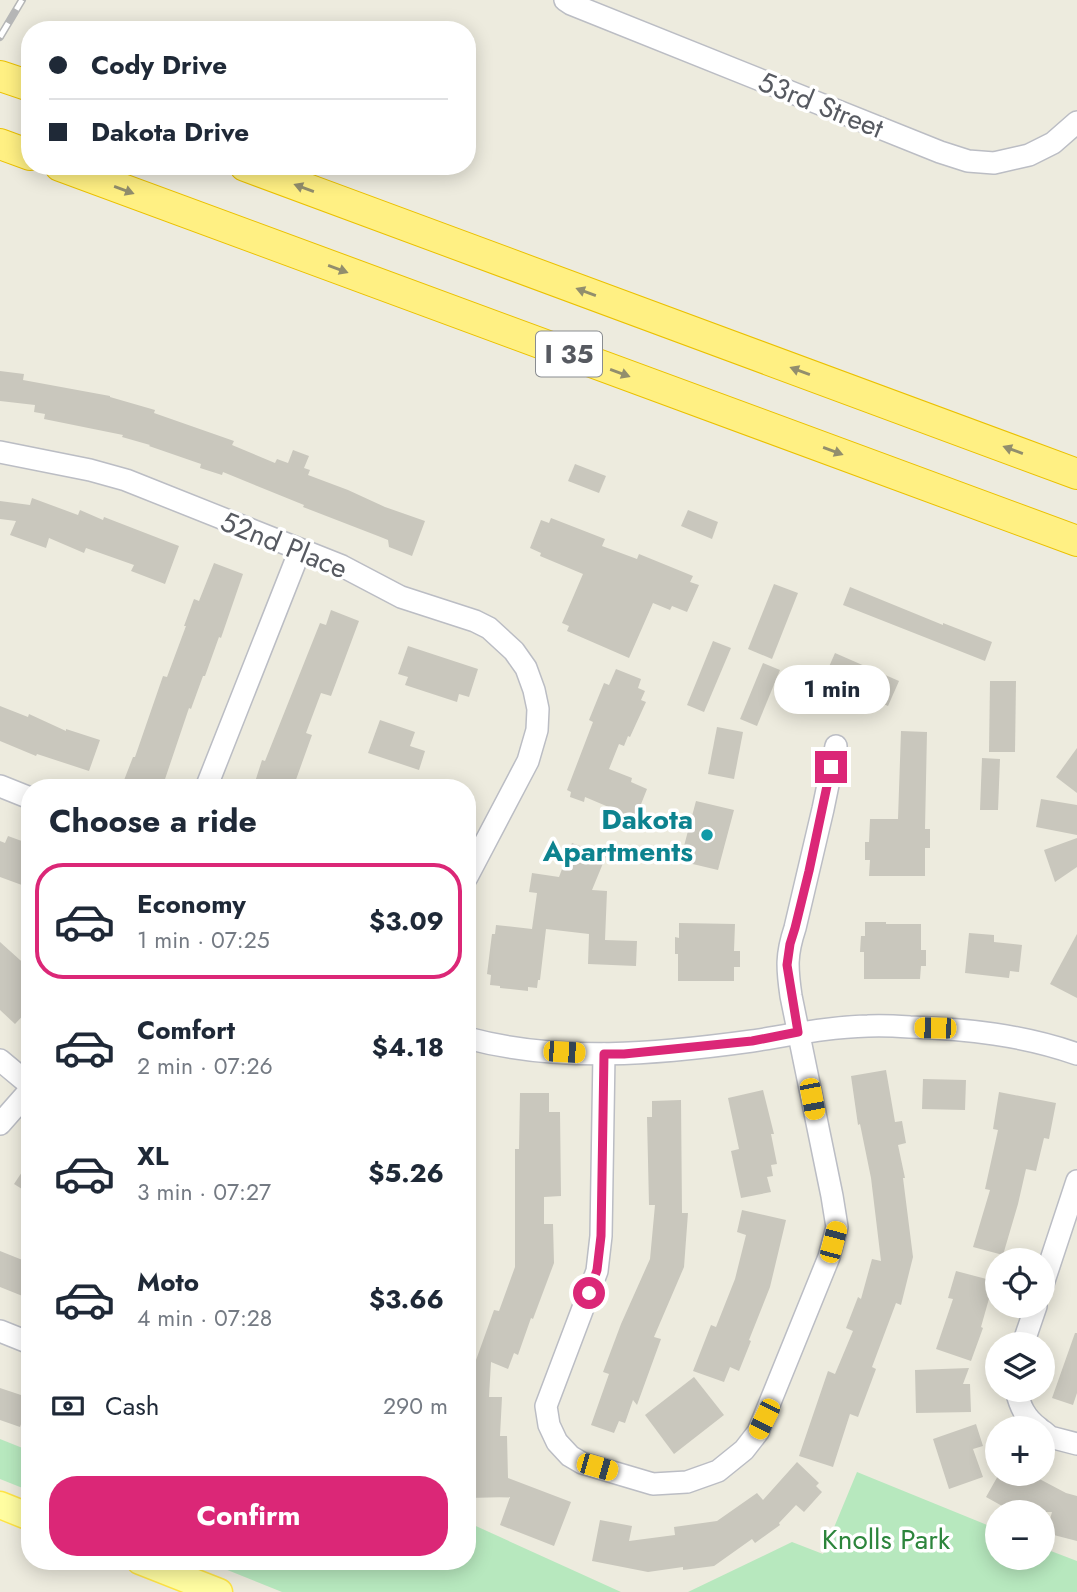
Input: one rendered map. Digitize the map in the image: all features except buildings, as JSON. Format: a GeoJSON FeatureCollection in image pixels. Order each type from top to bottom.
{"type":"FeatureCollection","features":[{"type":"Feature","properties":{"kind":"highway"},"geometry":{"type":"LineString","coordinates":[[0,144],[21,152]]}},
{"type":"Feature","properties":{"kind":"highway","name":"I 35"},"geometry":{"type":"LineString","coordinates":[[84,175],[1077,541]]}},
{"type":"Feature","properties":{"kind":"highway","name":"I 35"},"geometry":{"type":"LineString","coordinates":[[269,175],[1077,474]]}},
{"type":"Feature","properties":{"kind":"main road"},"geometry":{"type":"LineString","coordinates":[[0,1505],[21,1513]]}},
{"type":"Feature","properties":{"kind":"main road"},"geometry":{"type":"LineString","coordinates":[[164,1570],[219,1592]]}},
{"type":"Feature","properties":{"kind":"street","name":"53rd Street"},"geometry":{"type":"LineString","coordinates":[[565,0],[968,161],[994,163],[1029,155],[1053,143],[1077,122]]}},
{"type":"Feature","properties":{"kind":"street","name":"52nd Place"},"geometry":{"type":"LineString","coordinates":[[0,452],[90,470],[125,480],[342,566],[401,597],[489,628],[514,651],[526,668],[538,709],[537,730],[528,761],[476,860]]}},
{"type":"Feature","properties":{"kind":"street"},"geometry":{"type":"LineString","coordinates":[[209,779],[300,550]]}},
{"type":"Feature","properties":{"kind":"street"},"geometry":{"type":"LineString","coordinates":[[604,1054],[601,1236],[597,1270],[546,1406],[549,1425],[557,1442],[570,1456],[582,1463],[653,1484],[687,1482],[718,1471],[744,1450],[758,1432],[829,1257],[837,1227],[787,965],[836,746]]}},
{"type":"Feature","properties":{"kind":"street"},"geometry":{"type":"LineString","coordinates":[[0,786],[21,794]]}},
{"type":"Feature","properties":{"kind":"street"},"geometry":{"type":"LineString","coordinates":[[476,1040],[523,1049],[624,1054],[868,1026],[949,1028],[998,1034],[1077,1054]]}},
{"type":"Feature","properties":{"kind":"street"},"geometry":{"type":"LineString","coordinates":[[0,1060],[21,1080]]}},
{"type":"Feature","properties":{"kind":"street"},"geometry":{"type":"LineString","coordinates":[[0,1124],[21,1099]]}},
{"type":"Feature","properties":{"kind":"street"},"geometry":{"type":"LineString","coordinates":[[1055,1248],[1077,1181]]}},
{"type":"Feature","properties":{"kind":"street"},"geometry":{"type":"LineString","coordinates":[[0,1331],[21,1339]]}},
{"type":"Feature","properties":{"kind":"street"},"geometry":{"type":"LineString","coordinates":[[1055,1438],[1077,1444]]}},
{"type":"Feature","properties":{"kind":"green space"},"geometry":{"type":"Polygon","coordinates":[[[0,1439],[21,1447],[21,1487],[0,1479],[0,1439]]]}},
{"type":"Feature","properties":{"kind":"green space","name":"Knolls Park"},"geometry":{"type":"Polygon","coordinates":[[[857,1472],[985,1524],[985,1570],[1055,1570],[1055,1553],[1077,1561],[1077,1592],[688,1592],[792,1542],[823,1554],[857,1472]]]}},
{"type":"Feature","properties":{"kind":"green space"},"geometry":{"type":"Polygon","coordinates":[[[476,1526],[621,1592],[282,1592],[227,1570],[476,1570],[476,1526]]]}},
{"type":"Feature","properties":{"kind":"railway"},"geometry":{"type":"LineString","coordinates":[[0,37],[22,0]]}},
{"type":"Feature","properties":{"kind":"place","name":"Dakota Apartments"},"geometry":{"type":"Point","coordinates":[707,835]}},
{"type":"Feature","properties":{"kind":"route"},"geometry":{"type":"LineString","coordinates":[[589,1293],[597,1270],[601,1236],[604,1054],[752,1041],[798,1032],[787,965],[831,767]]}}]}
